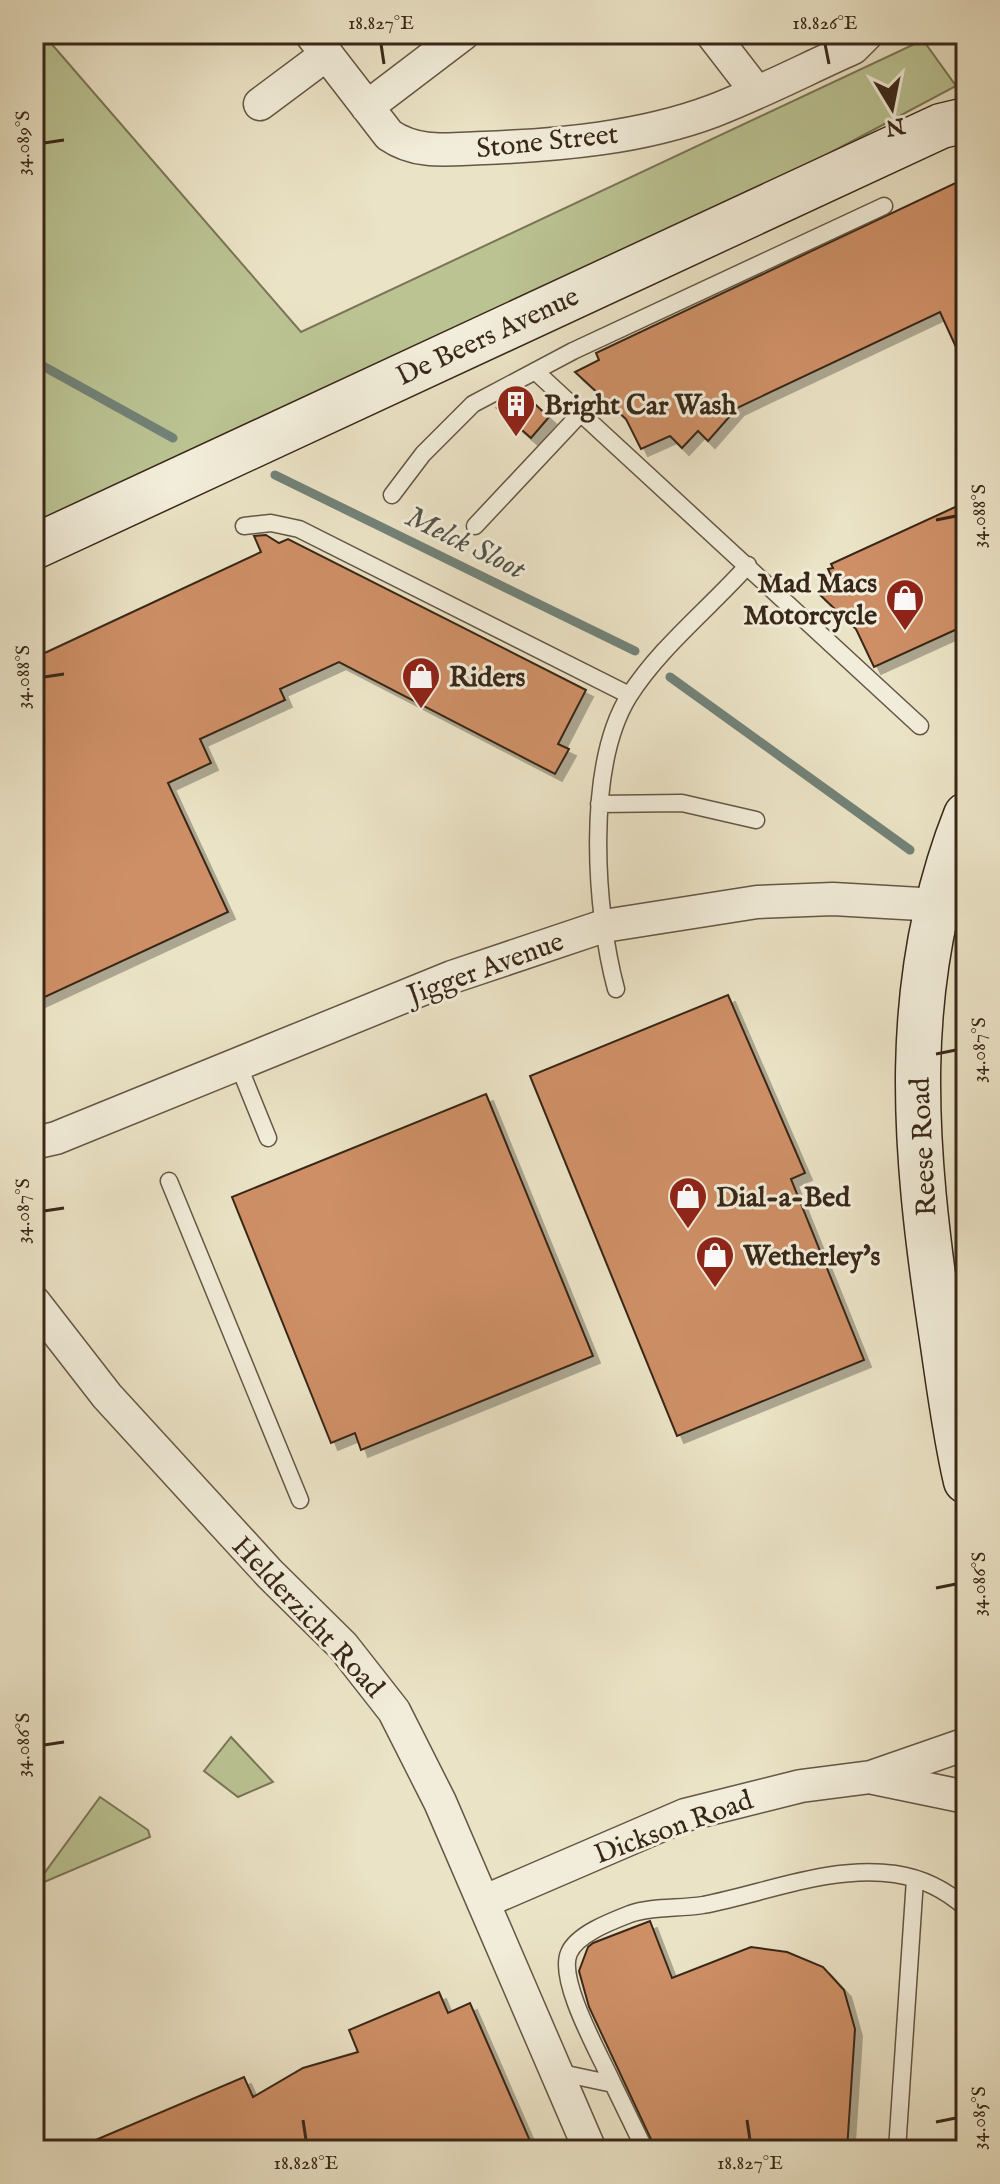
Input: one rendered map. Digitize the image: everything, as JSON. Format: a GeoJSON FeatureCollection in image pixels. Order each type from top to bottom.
{"type":"FeatureCollection","features":[{"type":"Feature","properties":{"kind":"street"},"geometry":{"type":"LineString","coordinates":[[367,107],[463,34]]}},
{"type":"Feature","properties":{"kind":"street"},"geometry":{"type":"LineString","coordinates":[[712,34],[756,91]]}},
{"type":"Feature","properties":{"kind":"street","name":"Stone Street"},"geometry":{"type":"LineString","coordinates":[[319,44],[389,135],[412,147],[541,146],[665,124],[712,111],[853,48],[867,34]]}},
{"type":"Feature","properties":{"kind":"street"},"geometry":{"type":"LineString","coordinates":[[260,104],[319,44]]}},
{"type":"Feature","properties":{"kind":"street","name":"De Beers Avenue"},"geometry":{"type":"LineString","coordinates":[[34,547],[958,115]]}},
{"type":"Feature","properties":{"kind":"street","name":"Reese Road"},"geometry":{"type":"LineString","coordinates":[[966,815],[938,905],[924,979],[917,1144],[922,1207],[966,1481]]}},
{"type":"Feature","properties":{"kind":"street","name":"Jigger Avenue"},"geometry":{"type":"LineString","coordinates":[[41,1146],[466,972],[604,926],[757,902],[833,899],[938,905]]}},
{"type":"Feature","properties":{"kind":"street","name":"Helderzicht Road"},"geometry":{"type":"LineString","coordinates":[[34,1302],[107,1396],[366,1673],[394,1711],[420,1757],[590,2150]]}},
{"type":"Feature","properties":{"kind":"street","name":"Dickson Road"},"geometry":{"type":"LineString","coordinates":[[483,1902],[685,1815],[801,1786],[871,1777],[966,1744]]}},
{"type":"Feature","properties":{"kind":"street","name":"Dickson Road"},"geometry":{"type":"LineString","coordinates":[[871,1777],[966,1797]]}},
{"type":"Feature","properties":{"kind":"lane"},"geometry":{"type":"LineString","coordinates":[[392,495],[423,454],[473,404],[535,371],[884,206]]}},
{"type":"Feature","properties":{"kind":"lane"},"geometry":{"type":"LineString","coordinates":[[535,371],[920,726]]}},
{"type":"Feature","properties":{"kind":"lane"},"geometry":{"type":"LineString","coordinates":[[475,526],[581,413]]}},
{"type":"Feature","properties":{"kind":"lane"},"geometry":{"type":"LineString","coordinates":[[244,526],[271,523],[299,529],[629,695]]}},
{"type":"Feature","properties":{"kind":"lane"},"geometry":{"type":"LineString","coordinates":[[616,989],[604,926],[599,804],[611,740],[629,695],[748,565]]}},
{"type":"Feature","properties":{"kind":"lane"},"geometry":{"type":"LineString","coordinates":[[599,804],[682,803],[756,820]]}},
{"type":"Feature","properties":{"kind":"lane"},"geometry":{"type":"LineString","coordinates":[[238,1064],[268,1138]]}},
{"type":"Feature","properties":{"kind":"lane"},"geometry":{"type":"LineString","coordinates":[[169,1181],[300,1500]]}},
{"type":"Feature","properties":{"kind":"lane"},"geometry":{"type":"LineString","coordinates":[[645,2150],[567,1979],[569,1952],[581,1938],[630,1914],[701,1905],[808,1879],[865,1873],[915,1879],[954,1897],[966,1908]]}},
{"type":"Feature","properties":{"kind":"lane"},"geometry":{"type":"LineString","coordinates":[[898,2150],[915,1879]]}},
{"type":"Feature","properties":{"kind":"lane"},"geometry":{"type":"LineString","coordinates":[[555,2071],[613,2084]]}},
{"type":"Feature","properties":{"kind":"green space"},"geometry":{"type":"Polygon","coordinates":[[[34,34],[43,34],[301,332],[923,40],[956,86],[798,170],[34,528],[34,34]]]}},
{"type":"Feature","properties":{"kind":"green space"},"geometry":{"type":"Polygon","coordinates":[[[231,1737],[273,1782],[238,1797],[204,1771],[231,1737]]]}},
{"type":"Feature","properties":{"kind":"green space"},"geometry":{"type":"Polygon","coordinates":[[[100,1797],[148,1830],[150,1837],[35,1886],[100,1797]]]}},
{"type":"Feature","properties":{"kind":"building"},"geometry":{"type":"Polygon","coordinates":[[[966,178],[966,369],[940,312],[737,408],[708,441],[698,431],[682,448],[670,436],[641,449],[626,419],[575,372],[599,360],[596,353],[966,178]]]}},
{"type":"Feature","properties":{"kind":"building"},"geometry":{"type":"Polygon","coordinates":[[[525,395],[549,417],[531,438],[497,408],[525,395]]]}},
{"type":"Feature","properties":{"kind":"building"},"geometry":{"type":"Polygon","coordinates":[[[966,502],[966,625],[874,667],[856,629],[818,593],[835,584],[828,569],[833,568],[831,564],[966,502]]]}},
{"type":"Feature","properties":{"kind":"building"},"geometry":{"type":"Polygon","coordinates":[[[266,535],[279,543],[288,539],[586,690],[558,744],[569,749],[555,774],[339,662],[280,689],[285,700],[200,739],[211,763],[168,783],[228,912],[34,1002],[34,658],[261,552],[254,536],[266,535]]]}},
{"type":"Feature","properties":{"kind":"building"},"geometry":{"type":"Polygon","coordinates":[[[728,995],[805,1173],[791,1179],[864,1360],[677,1436],[530,1076],[728,995]]]}},
{"type":"Feature","properties":{"kind":"building"},"geometry":{"type":"Polygon","coordinates":[[[486,1094],[593,1356],[361,1450],[355,1433],[331,1443],[232,1197],[486,1094]]]}},
{"type":"Feature","properties":{"kind":"building"},"geometry":{"type":"Polygon","coordinates":[[[650,1921],[672,1978],[751,1947],[787,1952],[823,1967],[844,1990],[855,2029],[847,2150],[656,2150],[589,2007],[579,1971],[588,1947],[593,1943],[650,1921]]]}},
{"type":"Feature","properties":{"kind":"building"},"geometry":{"type":"Polygon","coordinates":[[[439,1992],[448,2013],[470,2003],[534,2150],[72,2150],[244,2077],[253,2097],[303,2068],[358,2052],[349,2030],[439,1992]]]}},
{"type":"Feature","properties":{"kind":"waterway","name":"Melck Sloot"},"geometry":{"type":"LineString","coordinates":[[34,361],[173,438]]}},
{"type":"Feature","properties":{"kind":"waterway","name":"Melck Sloot"},"geometry":{"type":"LineString","coordinates":[[275,475],[635,651]]}},
{"type":"Feature","properties":{"kind":"waterway","name":"Melck Sloot"},"geometry":{"type":"LineString","coordinates":[[670,677],[910,850]]}},
{"type":"Feature","properties":{"kind":"place","name":"Bright Car Wash"},"geometry":{"type":"Point","coordinates":[516,438]}},
{"type":"Feature","properties":{"kind":"place","name":"Mad Macs Motorcycle"},"geometry":{"type":"Point","coordinates":[905,632]}},
{"type":"Feature","properties":{"kind":"place","name":"Riders"},"geometry":{"type":"Point","coordinates":[421,710]}},
{"type":"Feature","properties":{"kind":"place","name":"Dial-a-Bed"},"geometry":{"type":"Point","coordinates":[688,1230]}},
{"type":"Feature","properties":{"kind":"place","name":"Wetherley's"},"geometry":{"type":"Point","coordinates":[715,1289]}}]}
